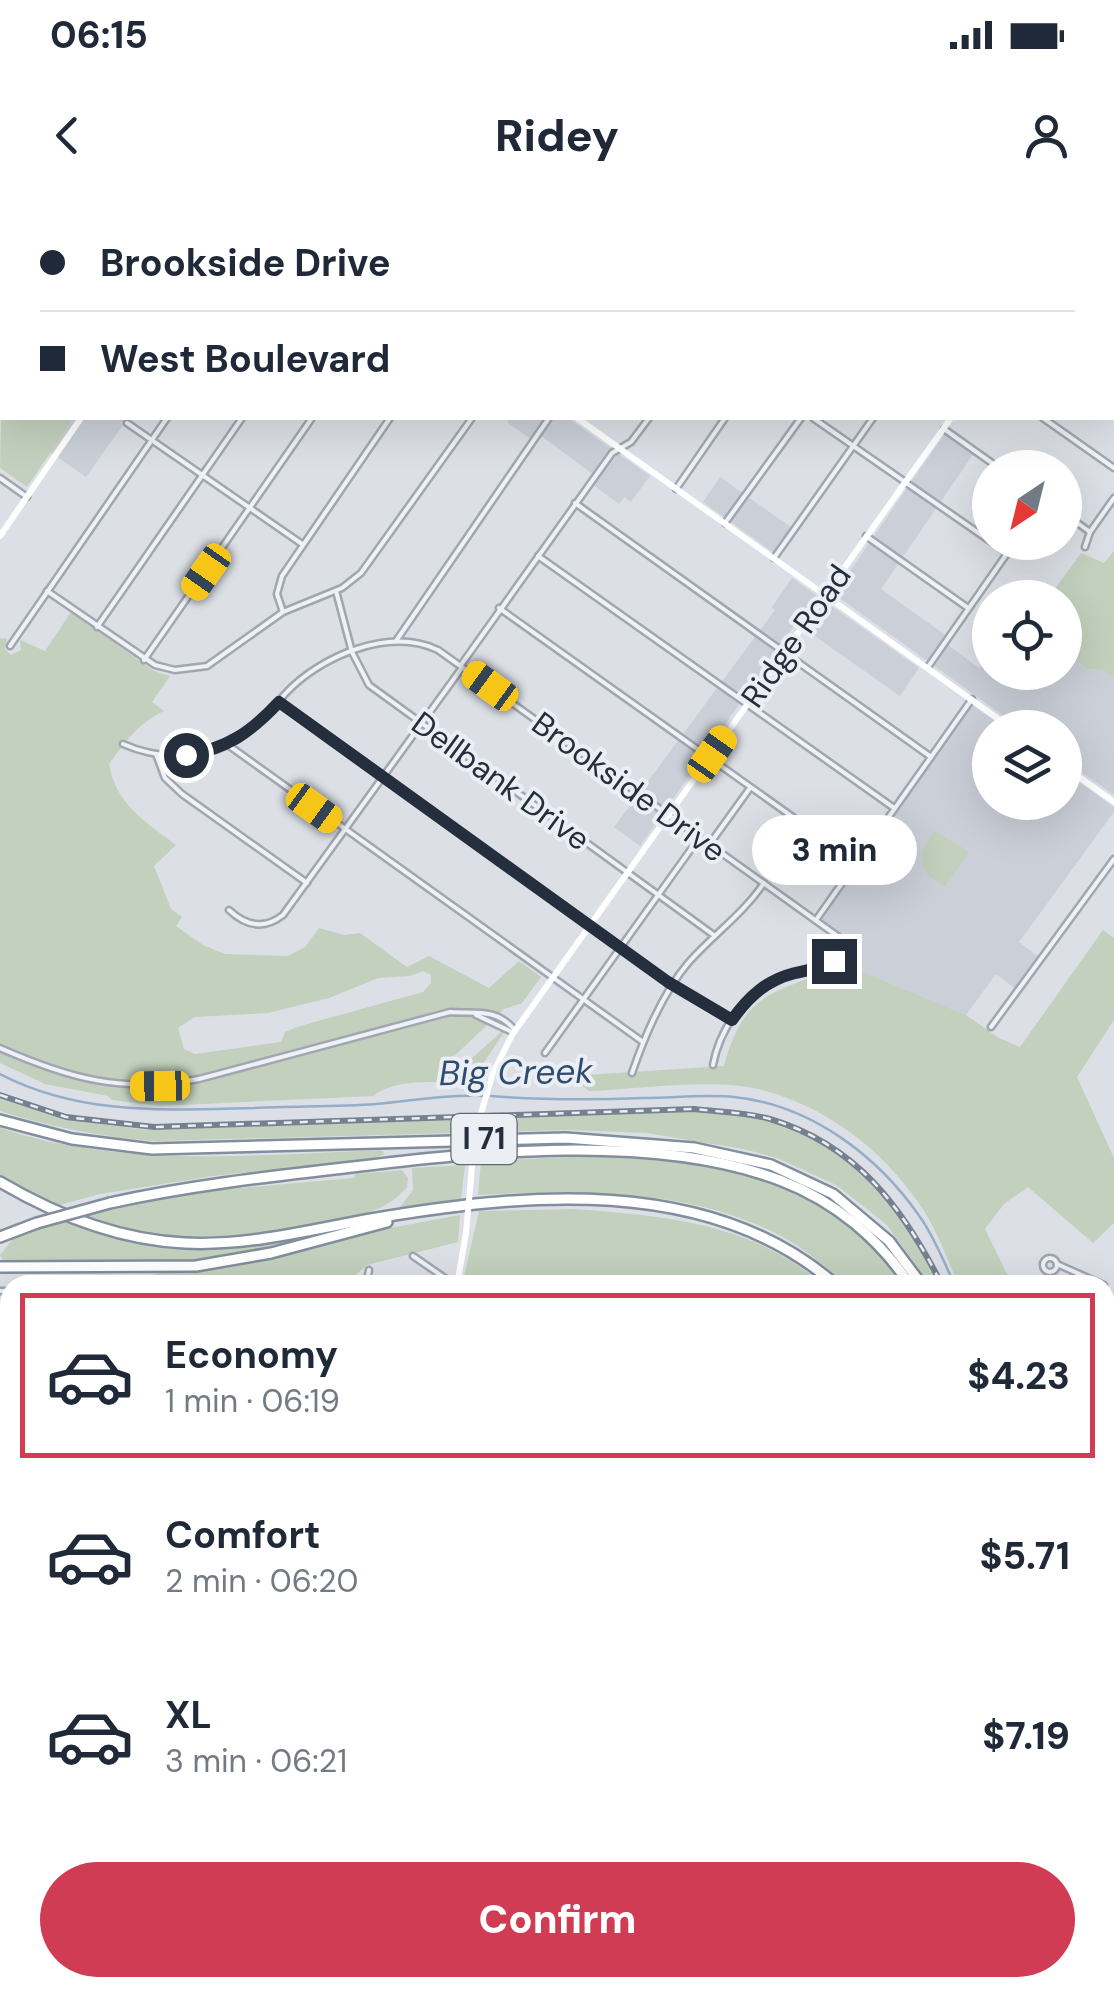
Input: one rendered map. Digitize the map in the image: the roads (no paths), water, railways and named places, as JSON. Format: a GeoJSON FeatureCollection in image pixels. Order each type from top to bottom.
{"type":"FeatureCollection","features":[{"type":"Feature","properties":{"kind":"highway","name":"I 71"},"geometry":{"type":"LineString","coordinates":[[0,1120],[72,1140],[152,1149],[566,1138],[694,1148],[771,1165],[834,1194],[883,1234],[914,1275]]}},
{"type":"Feature","properties":{"kind":"highway"},"geometry":{"type":"LineString","coordinates":[[0,1237],[110,1202],[208,1185],[381,1164],[530,1152],[652,1154],[748,1170],[808,1193],[860,1228],[902,1275]]}},
{"type":"Feature","properties":{"kind":"highway","name":"I 71"},"geometry":{"type":"LineString","coordinates":[[0,1182],[48,1208],[95,1226],[183,1243],[259,1239],[453,1206],[593,1200],[704,1216],[771,1239],[824,1275]]}},
{"type":"Feature","properties":{"kind":"highway"},"geometry":{"type":"LineString","coordinates":[[0,1267],[211,1264],[271,1253],[453,1206]]}},
{"type":"Feature","properties":{"kind":"main road"},"geometry":{"type":"LineString","coordinates":[[0,536],[80,420]]}},
{"type":"Feature","properties":{"kind":"main road"},"geometry":{"type":"LineString","coordinates":[[580,420],[987,710]]}},
{"type":"Feature","properties":{"kind":"main road","name":"Ridge Road"},"geometry":{"type":"LineString","coordinates":[[458,1275],[466,1234],[475,1133],[493,1073],[515,1032],[950,420]]}},
{"type":"Feature","properties":{"kind":"main road"},"geometry":{"type":"LineString","coordinates":[[1082,778],[1114,802]]}},
{"type":"Feature","properties":{"kind":"street"},"geometry":{"type":"LineString","coordinates":[[10,646],[166,420]]}},
{"type":"Feature","properties":{"kind":"street"},"geometry":{"type":"LineString","coordinates":[[97,627],[241,420]]}},
{"type":"Feature","properties":{"kind":"street"},"geometry":{"type":"LineString","coordinates":[[144,660],[311,420]]}},
{"type":"Feature","properties":{"kind":"street"},"geometry":{"type":"LineString","coordinates":[[283,612],[277,587],[302,544],[389,420]]}},
{"type":"Feature","properties":{"kind":"street"},"geometry":{"type":"LineString","coordinates":[[47,591],[144,660],[175,670],[207,666],[283,612],[336,591],[368,566],[471,420]]}},
{"type":"Feature","properties":{"kind":"street"},"geometry":{"type":"LineString","coordinates":[[396,641],[548,420]]}},
{"type":"Feature","properties":{"kind":"street"},"geometry":{"type":"LineString","coordinates":[[229,910],[252,925],[274,922],[308,883],[576,502],[618,448],[631,442],[648,420]]}},
{"type":"Feature","properties":{"kind":"street"},"geometry":{"type":"LineString","coordinates":[[676,489],[724,420]]}},
{"type":"Feature","properties":{"kind":"street"},"geometry":{"type":"LineString","coordinates":[[725,523],[800,420]]}},
{"type":"Feature","properties":{"kind":"street"},"geometry":{"type":"LineString","coordinates":[[816,420],[972,529]]}},
{"type":"Feature","properties":{"kind":"street"},"geometry":{"type":"LineString","coordinates":[[774,558],[872,420]]}},
{"type":"Feature","properties":{"kind":"street"},"geometry":{"type":"LineString","coordinates":[[1047,420],[1114,468]]}},
{"type":"Feature","properties":{"kind":"street"},"geometry":{"type":"LineString","coordinates":[[127,424],[302,544]]}},
{"type":"Feature","properties":{"kind":"street"},"geometry":{"type":"LineString","coordinates":[[944,428],[974,450]]}},
{"type":"Feature","properties":{"kind":"street"},"geometry":{"type":"LineString","coordinates":[[0,478],[26,497]]}},
{"type":"Feature","properties":{"kind":"street"},"geometry":{"type":"LineString","coordinates":[[1086,547],[1090,532],[1114,498]]}},
{"type":"Feature","properties":{"kind":"street"},"geometry":{"type":"LineString","coordinates":[[576,502],[930,757]]}},
{"type":"Feature","properties":{"kind":"street"},"geometry":{"type":"LineString","coordinates":[[1082,526],[1090,532]]}},
{"type":"Feature","properties":{"kind":"street"},"geometry":{"type":"LineString","coordinates":[[866,536],[968,608]]}},
{"type":"Feature","properties":{"kind":"street"},"geometry":{"type":"LineString","coordinates":[[538,556],[894,808]]}},
{"type":"Feature","properties":{"kind":"street"},"geometry":{"type":"LineString","coordinates":[[928,667],[1002,560]]}},
{"type":"Feature","properties":{"kind":"street","name":"Dellbank Drive"},"geometry":{"type":"LineString","coordinates":[[336,591],[352,652],[369,685],[715,936]]}},
{"type":"Feature","properties":{"kind":"street"},"geometry":{"type":"LineString","coordinates":[[500,608],[856,862]]}},
{"type":"Feature","properties":{"kind":"street","name":"Brookside Drive"},"geometry":{"type":"LineString","coordinates":[[123,744],[156,754],[186,755],[228,745],[263,719],[310,673],[352,652],[396,641],[426,644],[461,665],[843,940],[841,954],[826,966],[780,977],[762,986],[732,1020]]}},
{"type":"Feature","properties":{"kind":"street"},"geometry":{"type":"LineString","coordinates":[[816,920],[972,699]]}},
{"type":"Feature","properties":{"kind":"street"},"geometry":{"type":"LineString","coordinates":[[279,702],[673,985],[732,1020],[713,1066]]}},
{"type":"Feature","properties":{"kind":"street"},"geometry":{"type":"LineString","coordinates":[[228,745],[642,1042]]}},
{"type":"Feature","properties":{"kind":"street"},"geometry":{"type":"LineString","coordinates":[[156,754],[165,778],[182,794],[308,883]]}},
{"type":"Feature","properties":{"kind":"street"},"geometry":{"type":"LineString","coordinates":[[709,846],[750,788]]}},
{"type":"Feature","properties":{"kind":"street"},"geometry":{"type":"LineString","coordinates":[[546,1054],[698,838]]}},
{"type":"Feature","properties":{"kind":"street"},"geometry":{"type":"LineString","coordinates":[[991,1028],[1114,859]]}},
{"type":"Feature","properties":{"kind":"street"},"geometry":{"type":"LineString","coordinates":[[632,1072],[642,1042],[685,966],[733,922],[764,883]]}},
{"type":"Feature","properties":{"kind":"street"},"geometry":{"type":"LineString","coordinates":[[0,1048],[83,1080],[160,1086],[450,1012],[471,1014],[515,1032]]}},
{"type":"Feature","properties":{"kind":"street"},"geometry":{"type":"LineString","coordinates":[[413,1256],[441,1275]]}},
{"type":"Feature","properties":{"kind":"street"},"geometry":{"type":"LineString","coordinates":[[1057,1264],[1082,1275]]}},
{"type":"Feature","properties":{"kind":"street"},"geometry":{"type":"LineString","coordinates":[[369,1275],[370,1270]]}},
{"type":"Feature","properties":{"kind":"waterway","name":"Big Creek"},"geometry":{"type":"LineString","coordinates":[[0,1074],[61,1097],[156,1109],[346,1106],[483,1096]]}},
{"type":"Feature","properties":{"kind":"waterway","name":"Big Creek"},"geometry":{"type":"LineString","coordinates":[[491,1096],[723,1096],[790,1111],[840,1137],[884,1174],[925,1225],[950,1275]]}},
{"type":"Feature","properties":{"kind":"railway"},"geometry":{"type":"LineString","coordinates":[[0,1095],[66,1117],[154,1127],[694,1109],[761,1117],[801,1130],[852,1163],[893,1205],[937,1275]]}}]}
